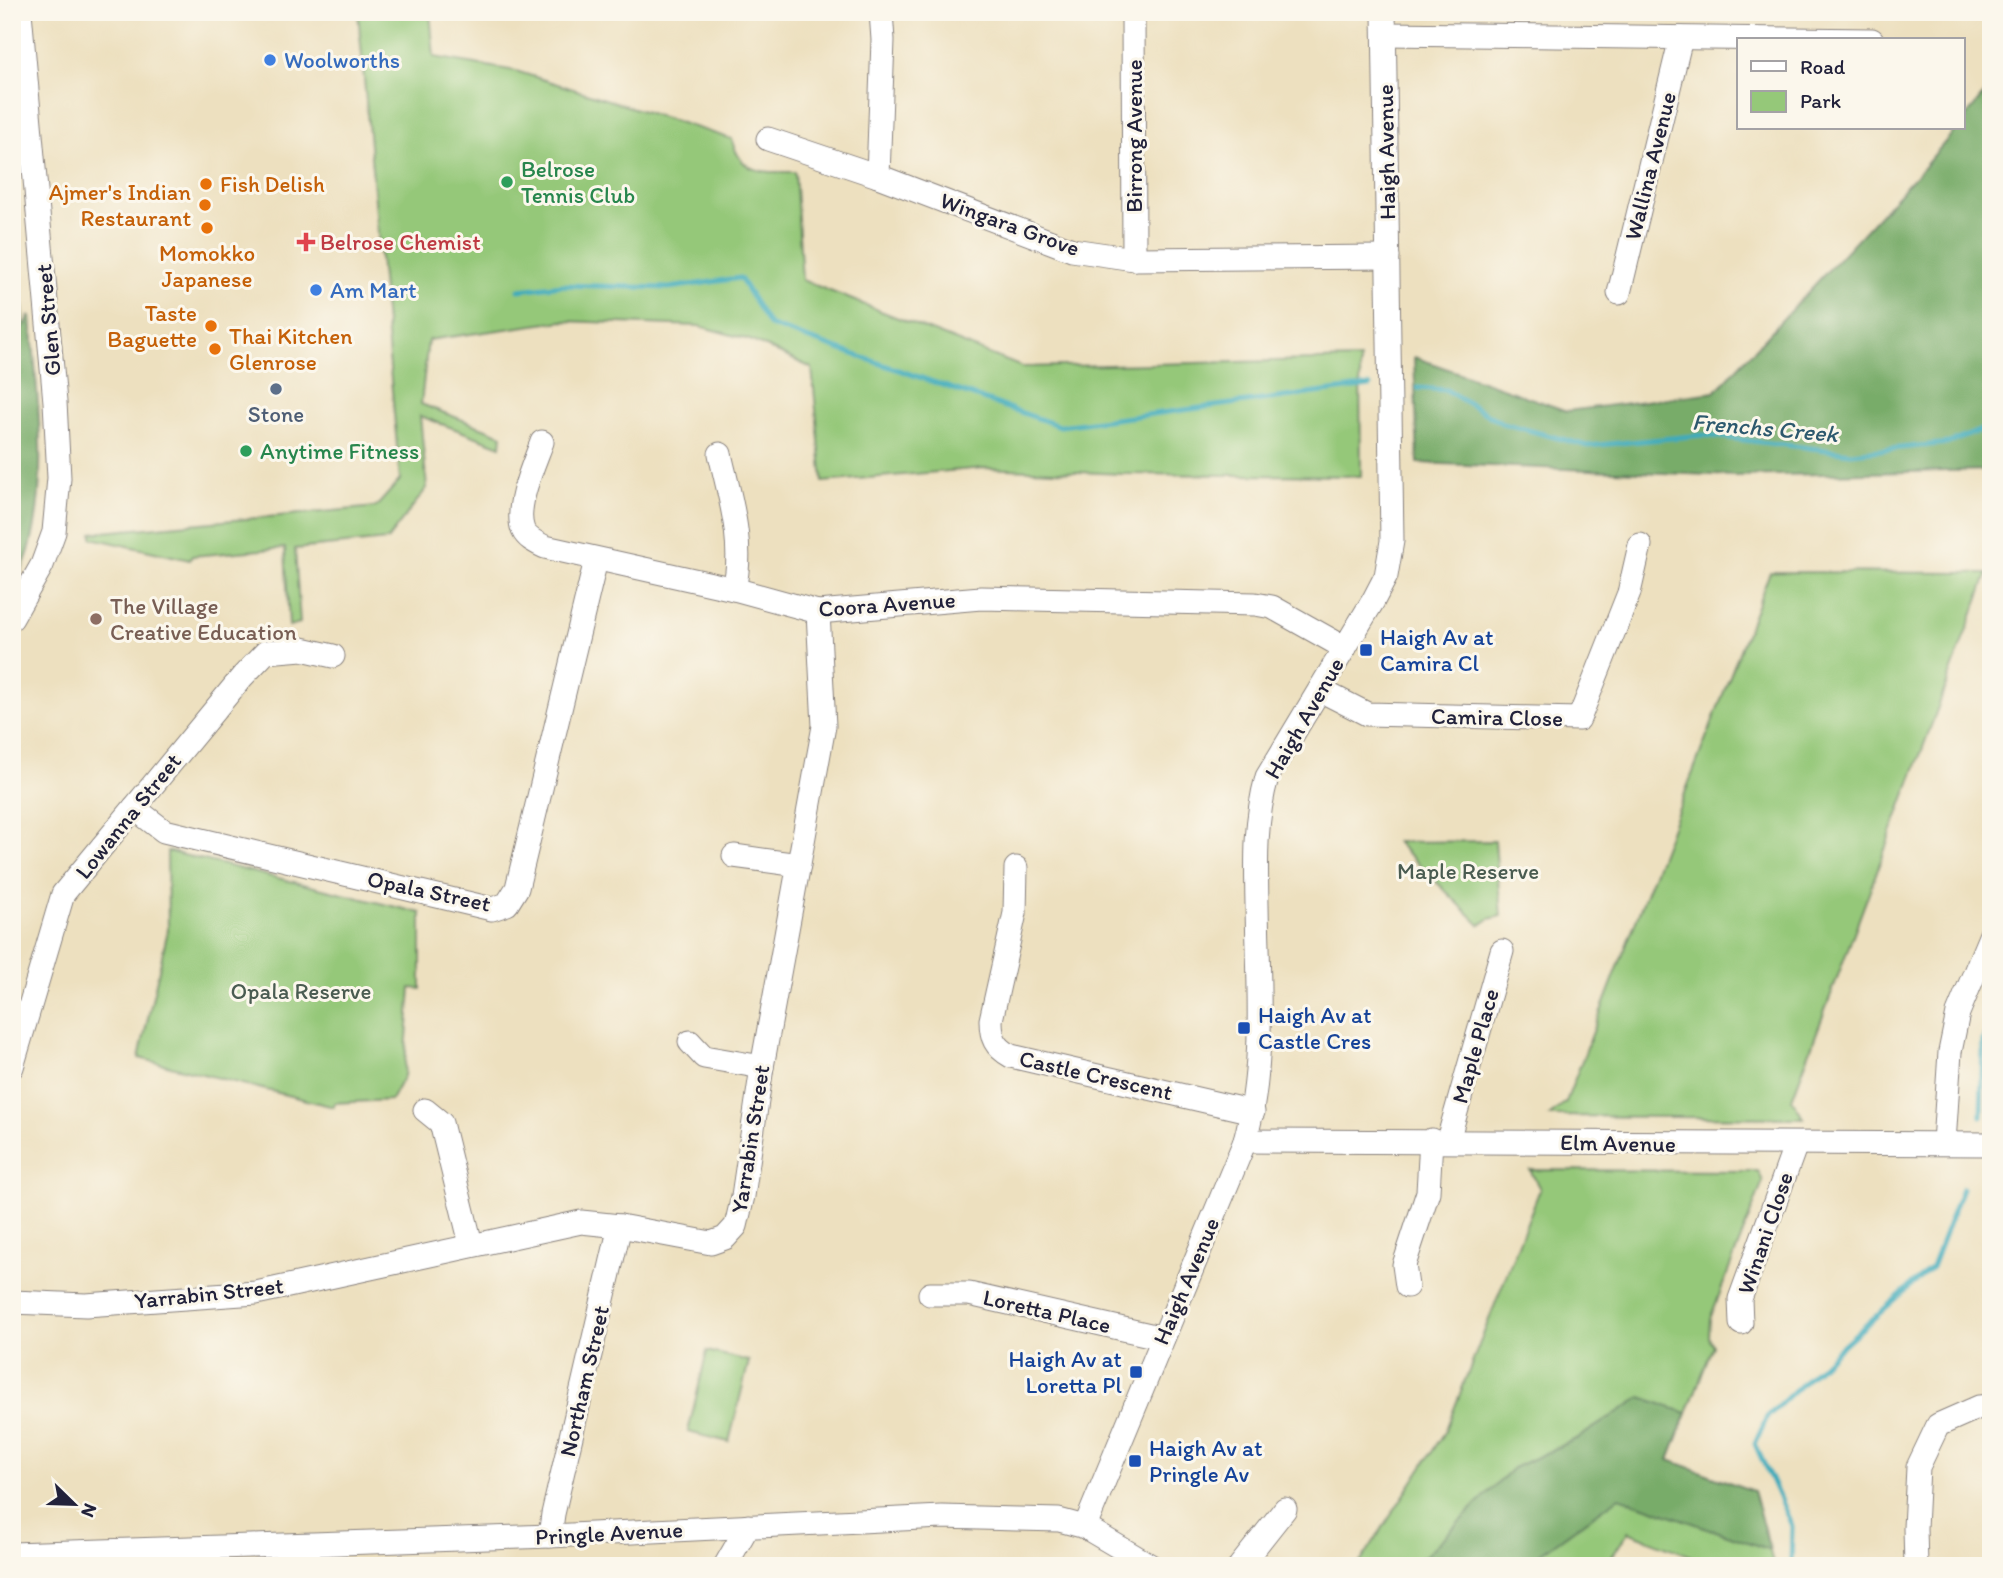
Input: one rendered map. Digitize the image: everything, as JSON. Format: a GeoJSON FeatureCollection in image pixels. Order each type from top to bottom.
{"type":"FeatureCollection","features":[{"type":"Feature","properties":{"kind":"street","name":"Glen Street"},"geometry":{"type":"LineString","coordinates":[[12,618],[42,565],[54,532],[59,478],[55,402],[20,12]]}},
{"type":"Feature","properties":{"kind":"street"},"geometry":{"type":"LineString","coordinates":[[878,176],[883,40],[881,12]]}},
{"type":"Feature","properties":{"kind":"street","name":"Birrong Avenue"},"geometry":{"type":"LineString","coordinates":[[1133,12],[1135,259]]}},
{"type":"Feature","properties":{"kind":"street"},"geometry":{"type":"LineString","coordinates":[[1385,23],[1737,39]]}},
{"type":"Feature","properties":{"kind":"street","name":"Haigh Avenue"},"geometry":{"type":"LineString","coordinates":[[1085,1527],[1245,1141],[1253,1112],[1259,1053],[1256,846],[1259,806],[1267,776],[1345,648],[1386,576],[1390,562],[1392,515],[1385,23]]}},
{"type":"Feature","properties":{"kind":"street","name":"Wallina Avenue"},"geometry":{"type":"LineString","coordinates":[[1619,293],[1681,38]]}},
{"type":"Feature","properties":{"kind":"street","name":"Wingara Grove"},"geometry":{"type":"LineString","coordinates":[[768,139],[878,176],[1073,250],[1135,259],[1388,257]]}},
{"type":"Feature","properties":{"kind":"street","name":"Coora Avenue"},"geometry":{"type":"LineString","coordinates":[[542,442],[523,497],[523,530],[532,540],[545,547],[734,589],[818,612],[981,598],[1255,604],[1272,607],[1345,648]]}},
{"type":"Feature","properties":{"kind":"street"},"geometry":{"type":"LineString","coordinates":[[720,454],[735,515],[738,572],[734,589]]}},
{"type":"Feature","properties":{"kind":"street","name":"Camira Close"},"geometry":{"type":"LineString","coordinates":[[1320,690],[1367,714],[1579,719],[1629,593],[1640,545]]}},
{"type":"Feature","properties":{"kind":"street","name":"Opala Street"},"geometry":{"type":"LineString","coordinates":[[134,807],[164,831],[492,909],[507,904],[517,888],[596,560]]}},
{"type":"Feature","properties":{"kind":"street","name":"Yarrabin Street"},"geometry":{"type":"LineString","coordinates":[[12,1302],[86,1305],[256,1293],[581,1222],[620,1226],[710,1243],[725,1238],[736,1226],[743,1196],[762,1067],[824,726],[818,612]]}},
{"type":"Feature","properties":{"kind":"street","name":"Lowanna Street"},"geometry":{"type":"LineString","coordinates":[[12,1067],[63,894],[242,677],[266,652],[302,649],[333,656]]}},
{"type":"Feature","properties":{"kind":"street"},"geometry":{"type":"LineString","coordinates":[[734,856],[799,865]]}},
{"type":"Feature","properties":{"kind":"street","name":"Castle Crescent"},"geometry":{"type":"LineString","coordinates":[[1016,868],[1015,913],[991,1020],[991,1036],[1000,1050],[1011,1056],[1253,1112]]}},
{"type":"Feature","properties":{"kind":"street"},"geometry":{"type":"LineString","coordinates":[[1944,1143],[1950,1052],[1958,1013],[1991,934]]}},
{"type":"Feature","properties":{"kind":"street","name":"Maple Place"},"geometry":{"type":"LineString","coordinates":[[1407,1286],[1404,1265],[1428,1192],[1440,1140],[1502,951]]}},
{"type":"Feature","properties":{"kind":"street"},"geometry":{"type":"LineString","coordinates":[[690,1042],[704,1057],[762,1067]]}},
{"type":"Feature","properties":{"kind":"street"},"geometry":{"type":"LineString","coordinates":[[425,1110],[441,1123],[471,1244]]}},
{"type":"Feature","properties":{"kind":"street","name":"Elm Avenue"},"geometry":{"type":"LineString","coordinates":[[1245,1141],[1991,1144]]}},
{"type":"Feature","properties":{"kind":"street","name":"Winani Close"},"geometry":{"type":"LineString","coordinates":[[1741,1323],[1740,1299],[1797,1144]]}},
{"type":"Feature","properties":{"kind":"street","name":"Northam Street"},"geometry":{"type":"LineString","coordinates":[[550,1536],[620,1226]]}},
{"type":"Feature","properties":{"kind":"street","name":"Loretta Place"},"geometry":{"type":"LineString","coordinates":[[930,1294],[969,1294],[1163,1338]]}},
{"type":"Feature","properties":{"kind":"street"},"geometry":{"type":"LineString","coordinates":[[1916,1566],[1918,1467],[1938,1425],[1979,1407],[1991,1406]]}},
{"type":"Feature","properties":{"kind":"street"},"geometry":{"type":"LineString","coordinates":[[1240,1566],[1285,1509]]}},
{"type":"Feature","properties":{"kind":"street","name":"Pringle Avenue"},"geometry":{"type":"LineString","coordinates":[[12,1554],[169,1557],[942,1517],[1059,1520],[1085,1527],[1151,1566]]}},
{"type":"Feature","properties":{"kind":"street"},"geometry":{"type":"LineString","coordinates":[[725,1566],[748,1527]]}},
{"type":"Feature","properties":{"kind":"green space"},"geometry":{"type":"Polygon","coordinates":[[[358,12],[430,12],[434,57],[516,71],[732,139],[741,159],[754,169],[795,172],[802,280],[1022,367],[1360,359],[1361,476],[1123,474],[984,468],[823,482],[812,368],[750,340],[699,326],[562,321],[428,340],[421,404],[502,435],[501,446],[420,416],[427,488],[387,540],[295,549],[300,623],[289,626],[285,548],[192,556],[190,560],[92,538],[92,533],[376,507],[400,480],[358,12]]]}},
{"type":"Feature","properties":{"kind":"green space"},"geometry":{"type":"Polygon","coordinates":[[[1991,86],[1991,470],[1736,476],[1418,463],[1414,357],[1567,411],[1715,392],[1955,130],[1965,130],[1965,118],[1991,86]]]}},
{"type":"Feature","properties":{"kind":"green space"},"geometry":{"type":"Polygon","coordinates":[[[12,202],[32,401],[12,569],[12,202]]]}},
{"type":"Feature","properties":{"kind":"green space"},"geometry":{"type":"Polygon","coordinates":[[[29,316],[40,434],[39,495],[29,551],[12,591],[12,333],[24,327],[29,316]]]}},
{"type":"Feature","properties":{"kind":"green space"},"geometry":{"type":"Polygon","coordinates":[[[1770,572],[1988,573],[1792,1099],[1804,1118],[1549,1116],[1566,1102],[1770,572]]]}},
{"type":"Feature","properties":{"kind":"green space","name":"Maple Reserve"},"geometry":{"type":"Polygon","coordinates":[[[1495,841],[1501,916],[1480,925],[1396,842],[1495,841]]]}},
{"type":"Feature","properties":{"kind":"green space","name":"Opala Reserve"},"geometry":{"type":"Polygon","coordinates":[[[167,851],[421,913],[421,989],[411,988],[404,1076],[391,1100],[334,1103],[334,1107],[139,1058],[168,930],[167,851]]]}},
{"type":"Feature","properties":{"kind":"green space"},"geometry":{"type":"Polygon","coordinates":[[[1530,1170],[1758,1171],[1763,1181],[1710,1319],[1709,1337],[1713,1346],[1669,1460],[1753,1491],[1774,1566],[1718,1566],[1709,1563],[1708,1566],[1695,1566],[1697,1558],[1628,1532],[1606,1566],[1358,1566],[1445,1432],[1540,1189],[1530,1170]]]}},
{"type":"Feature","properties":{"kind":"green space"},"geometry":{"type":"Polygon","coordinates":[[[707,1351],[749,1361],[729,1442],[688,1432],[707,1351]]]}},
{"type":"Feature","properties":{"kind":"green space"},"geometry":{"type":"Polygon","coordinates":[[[1641,1397],[1687,1413],[1669,1460],[1753,1491],[1770,1550],[1619,1497],[1526,1566],[1415,1566],[1513,1468],[1578,1438],[1641,1397]]]}},
{"type":"Feature","properties":{"kind":"waterway"},"geometry":{"type":"LineString","coordinates":[[519,290],[563,285],[669,288],[740,278],[769,325],[1060,426],[1370,386]]}},
{"type":"Feature","properties":{"kind":"waterway","name":"Frenchs Creek"},"geometry":{"type":"LineString","coordinates":[[1418,388],[1446,390],[1502,423],[1588,446],[1703,435],[1851,453],[1949,443],[1991,426]]}},
{"type":"Feature","properties":{"kind":"waterway"},"geometry":{"type":"LineString","coordinates":[[1981,1116],[1983,1040],[1991,1021]]}},
{"type":"Feature","properties":{"kind":"waterway"},"geometry":{"type":"LineString","coordinates":[[1791,1566],[1792,1526],[1755,1444],[1767,1417],[1834,1353],[1932,1267],[1962,1188]]}},
{"type":"Feature","properties":{"kind":"place","name":"Woolworths"},"geometry":{"type":"Point","coordinates":[270,60]}},
{"type":"Feature","properties":{"kind":"place","name":"Belrose Tennis Club"},"geometry":{"type":"Point","coordinates":[507,182]}},
{"type":"Feature","properties":{"kind":"place","name":"Fish Delish"},"geometry":{"type":"Point","coordinates":[206,184]}},
{"type":"Feature","properties":{"kind":"place","name":"Ajmer's Indian Restaurant"},"geometry":{"type":"Point","coordinates":[205,205]}},
{"type":"Feature","properties":{"kind":"place","name":"Momokko Japanese"},"geometry":{"type":"Point","coordinates":[207,228]}},
{"type":"Feature","properties":{"kind":"place","name":"Belrose Chemist"},"geometry":{"type":"Point","coordinates":[306,242]}},
{"type":"Feature","properties":{"kind":"place","name":"Am Mart"},"geometry":{"type":"Point","coordinates":[316,290]}},
{"type":"Feature","properties":{"kind":"place","name":"Taste Baguette"},"geometry":{"type":"Point","coordinates":[211,326]}},
{"type":"Feature","properties":{"kind":"place","name":"Thai Kitchen Glenrose"},"geometry":{"type":"Point","coordinates":[215,349]}},
{"type":"Feature","properties":{"kind":"place","name":"Stone"},"geometry":{"type":"Point","coordinates":[276,389]}},
{"type":"Feature","properties":{"kind":"place","name":"Anytime Fitness"},"geometry":{"type":"Point","coordinates":[246,451]}},
{"type":"Feature","properties":{"kind":"place","name":"The Village Creative Education"},"geometry":{"type":"Point","coordinates":[96,619]}},
{"type":"Feature","properties":{"kind":"place","name":"Haigh Av at Camira Cl"},"geometry":{"type":"Point","coordinates":[1366,650]}},
{"type":"Feature","properties":{"kind":"place","name":"Haigh Av at Castle Cres"},"geometry":{"type":"Point","coordinates":[1244,1028]}},
{"type":"Feature","properties":{"kind":"place","name":"Haigh Av at Loretta Pl"},"geometry":{"type":"Point","coordinates":[1136,1372]}},
{"type":"Feature","properties":{"kind":"place","name":"Haigh Av at Pringle Av"},"geometry":{"type":"Point","coordinates":[1135,1461]}}]}
